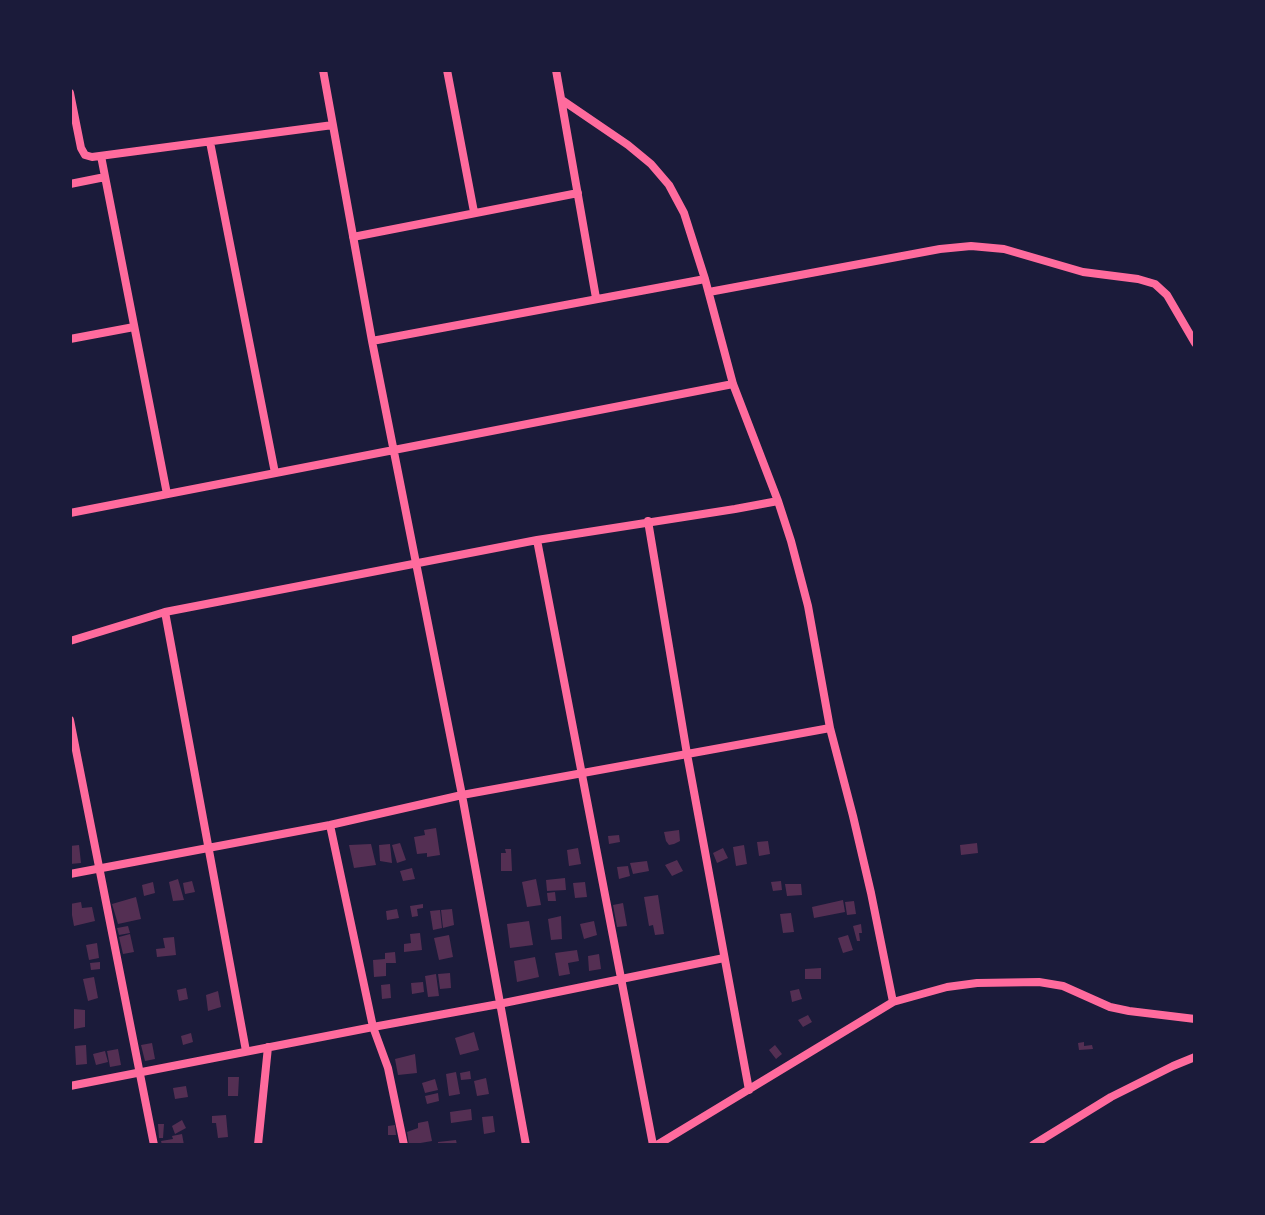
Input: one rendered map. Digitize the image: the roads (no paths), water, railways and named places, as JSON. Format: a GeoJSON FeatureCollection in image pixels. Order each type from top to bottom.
{"type":"FeatureCollection","features":[{"type":"Feature","properties":{"kind":"street"},"geometry":{"type":"LineString","coordinates":[[323,70],[526,1145]]}},
{"type":"Feature","properties":{"kind":"street"},"geometry":{"type":"LineString","coordinates":[[447,70],[474,212]]}},
{"type":"Feature","properties":{"kind":"street"},"geometry":{"type":"LineString","coordinates":[[556,70],[596,298]]}},
{"type":"Feature","properties":{"kind":"street"},"geometry":{"type":"LineString","coordinates":[[70,93],[81,148],[85,155],[92,157],[333,125]]}},
{"type":"Feature","properties":{"kind":"street"},"geometry":{"type":"LineString","coordinates":[[562,100],[651,164],[669,185],[684,213],[733,384],[791,541],[808,606],[830,728],[864,862],[893,1002]]}},
{"type":"Feature","properties":{"kind":"street"},"geometry":{"type":"LineString","coordinates":[[210,142],[275,473]]}},
{"type":"Feature","properties":{"kind":"street"},"geometry":{"type":"LineString","coordinates":[[101,156],[167,494]]}},
{"type":"Feature","properties":{"kind":"street"},"geometry":{"type":"LineString","coordinates":[[70,184],[105,177]]}},
{"type":"Feature","properties":{"kind":"street"},"geometry":{"type":"LineString","coordinates":[[353,237],[578,193]]}},
{"type":"Feature","properties":{"kind":"street"},"geometry":{"type":"LineString","coordinates":[[709,292],[940,249],[971,246],[1004,249],[1083,272],[1155,284],[1167,295],[1195,343]]}},
{"type":"Feature","properties":{"kind":"street"},"geometry":{"type":"LineString","coordinates":[[372,341],[705,279]]}},
{"type":"Feature","properties":{"kind":"street"},"geometry":{"type":"LineString","coordinates":[[70,339],[134,327]]}},
{"type":"Feature","properties":{"kind":"street"},"geometry":{"type":"LineString","coordinates":[[70,513],[733,384]]}},
{"type":"Feature","properties":{"kind":"street"},"geometry":{"type":"LineString","coordinates":[[70,641],[165,612],[537,540],[778,501]]}},
{"type":"Feature","properties":{"kind":"street"},"geometry":{"type":"LineString","coordinates":[[648,521],[749,1090]]}},
{"type":"Feature","properties":{"kind":"street"},"geometry":{"type":"LineString","coordinates":[[537,540],[655,1145],[893,1002],[947,987],[1039,982],[1063,986],[1110,1007],[1195,1019]]}},
{"type":"Feature","properties":{"kind":"street"},"geometry":{"type":"LineString","coordinates":[[165,612],[246,1051]]}},
{"type":"Feature","properties":{"kind":"street"},"geometry":{"type":"LineString","coordinates":[[70,720],[154,1145]]}},
{"type":"Feature","properties":{"kind":"street"},"geometry":{"type":"LineString","coordinates":[[70,874],[330,825],[462,795],[830,728]]}},
{"type":"Feature","properties":{"kind":"street"},"geometry":{"type":"LineString","coordinates":[[330,825],[373,1027],[388,1068],[404,1145]]}},
{"type":"Feature","properties":{"kind":"street"},"geometry":{"type":"LineString","coordinates":[[70,1086],[724,958]]}},
{"type":"Feature","properties":{"kind":"street"},"geometry":{"type":"LineString","coordinates":[[258,1145],[268,1047]]}},
{"type":"Feature","properties":{"kind":"street"},"geometry":{"type":"LineString","coordinates":[[1033,1145],[1111,1097],[1195,1057]]}}]}
